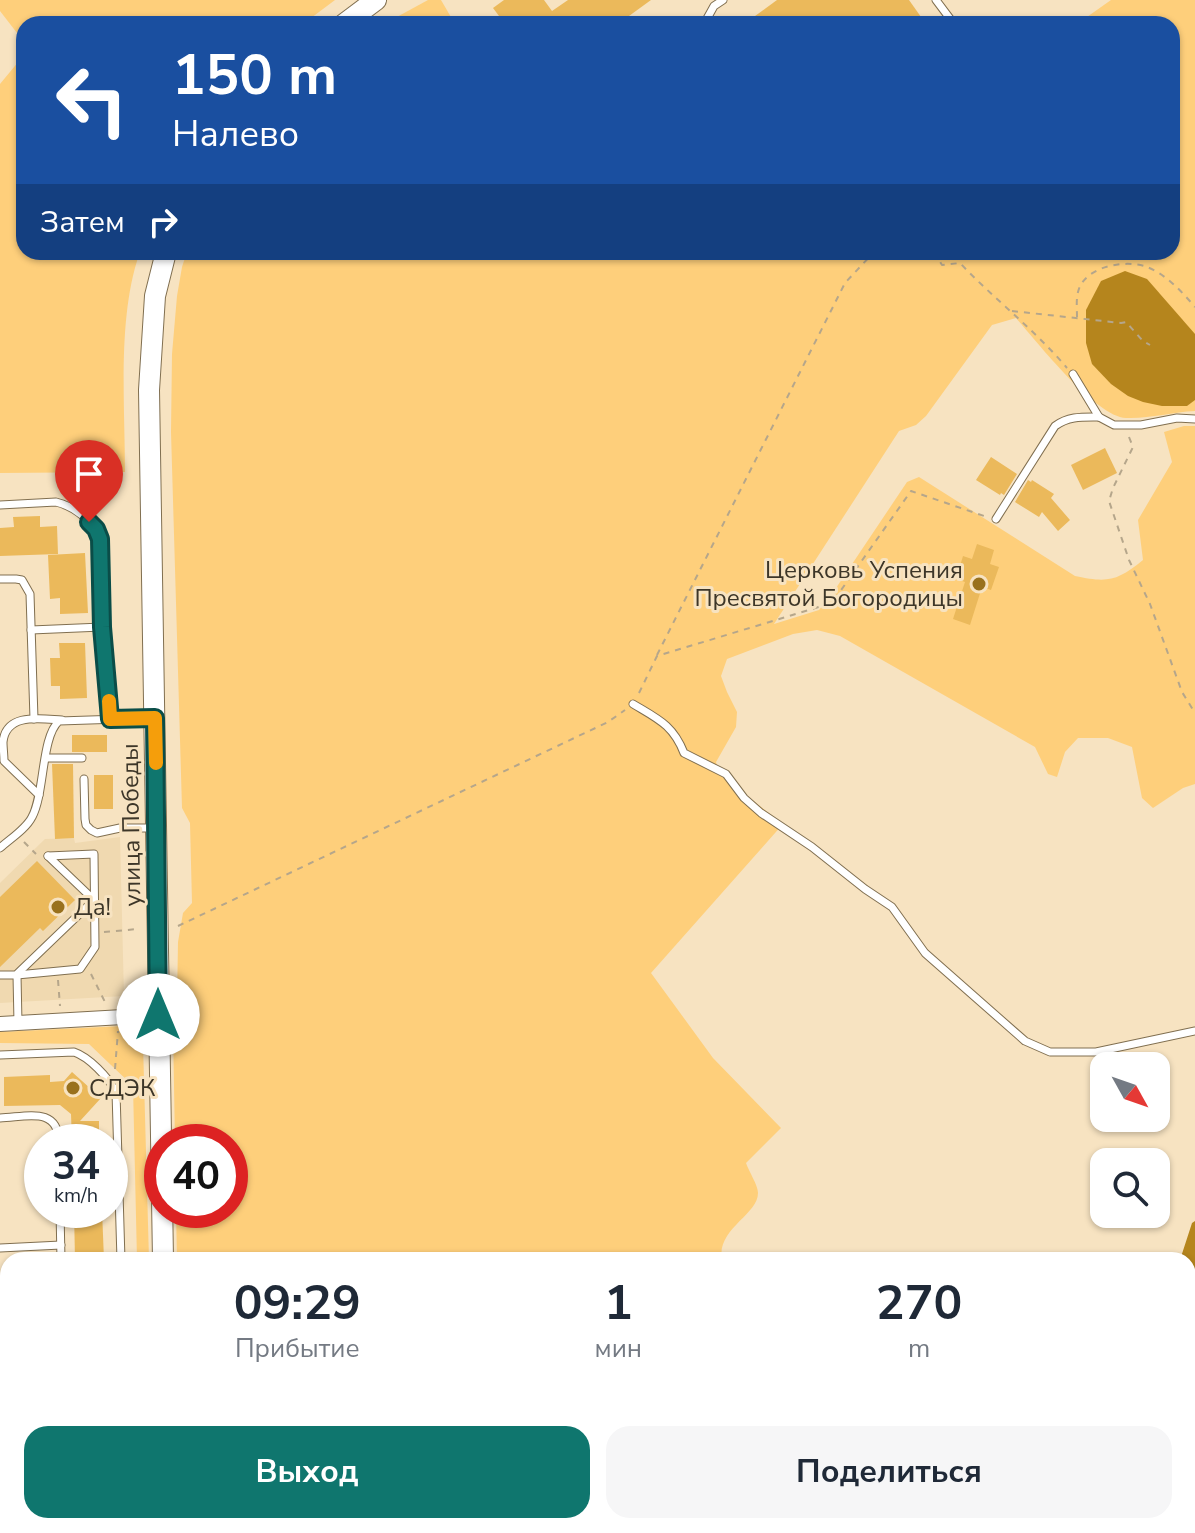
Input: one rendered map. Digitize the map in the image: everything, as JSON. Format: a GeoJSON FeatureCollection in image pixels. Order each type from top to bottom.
{"type":"FeatureCollection","features":[{"type":"Feature","properties":{"kind":"street"},"geometry":{"type":"LineString","coordinates":[[352,16],[367,2]]}},
{"type":"Feature","properties":{"kind":"street","name":"улица Победы"},"geometry":{"type":"LineString","coordinates":[[163,1252],[149,390],[155,296],[164,260]]}},
{"type":"Feature","properties":{"kind":"street"},"geometry":{"type":"LineString","coordinates":[[0,1024],[158,1015]]}},
{"type":"Feature","properties":{"kind":"lane"},"geometry":{"type":"LineString","coordinates":[[714,3],[723,0]]}},
{"type":"Feature","properties":{"kind":"lane"},"geometry":{"type":"LineString","coordinates":[[1073,374],[1099,417]]}},
{"type":"Feature","properties":{"kind":"lane"},"geometry":{"type":"LineString","coordinates":[[996,519],[1055,426],[1064,420],[1099,417],[1114,425],[1141,425],[1177,418],[1195,419]]}},
{"type":"Feature","properties":{"kind":"lane"},"geometry":{"type":"LineString","coordinates":[[0,505],[65,504],[96,529],[100,539],[102,627],[110,719]]}},
{"type":"Feature","properties":{"kind":"lane"},"geometry":{"type":"LineString","coordinates":[[0,579],[22,580],[30,594],[34,719]]}},
{"type":"Feature","properties":{"kind":"lane"},"geometry":{"type":"LineString","coordinates":[[31,630],[102,627]]}},
{"type":"Feature","properties":{"kind":"lane"},"geometry":{"type":"LineString","coordinates":[[633,704],[666,724],[678,738],[684,753],[726,774],[744,798],[761,813],[892,907],[925,953],[1025,1041],[1050,1052],[1096,1052],[1195,1031]]}},
{"type":"Feature","properties":{"kind":"lane"},"geometry":{"type":"LineString","coordinates":[[39,795],[4,761],[2,738],[16,721],[155,718]]}},
{"type":"Feature","properties":{"kind":"lane"},"geometry":{"type":"LineString","coordinates":[[0,848],[32,818],[52,731],[59,721],[65,720]]}},
{"type":"Feature","properties":{"kind":"lane"},"geometry":{"type":"LineString","coordinates":[[46,758],[82,758]]}},
{"type":"Feature","properties":{"kind":"lane"},"geometry":{"type":"LineString","coordinates":[[84,779],[85,819],[91,830],[97,833],[120,828],[157,828]]}},
{"type":"Feature","properties":{"kind":"lane"},"geometry":{"type":"LineString","coordinates":[[0,975],[80,969],[95,947],[94,854],[48,856]]}},
{"type":"Feature","properties":{"kind":"lane"},"geometry":{"type":"LineString","coordinates":[[48,856],[94,900]]}},
{"type":"Feature","properties":{"kind":"lane"},"geometry":{"type":"LineString","coordinates":[[18,1023],[17,975],[94,900]]}},
{"type":"Feature","properties":{"kind":"lane"},"geometry":{"type":"LineString","coordinates":[[0,1055],[74,1052],[111,1082],[116,1092],[121,1252]]}},
{"type":"Feature","properties":{"kind":"lane"},"geometry":{"type":"LineString","coordinates":[[0,1118],[44,1117],[55,1124]]}},
{"type":"Feature","properties":{"kind":"lane"},"geometry":{"type":"LineString","coordinates":[[61,1228],[61,1252]]}},
{"type":"Feature","properties":{"kind":"lane"},"geometry":{"type":"LineString","coordinates":[[0,1248],[61,1245]]}},
{"type":"Feature","properties":{"kind":"path"},"geometry":{"type":"LineString","coordinates":[[178,926],[608,722],[633,704],[845,283],[867,260]]}},
{"type":"Feature","properties":{"kind":"path"},"geometry":{"type":"LineString","coordinates":[[939,260],[942,265],[960,263]]}},
{"type":"Feature","properties":{"kind":"path"},"geometry":{"type":"LineString","coordinates":[[959,260],[978,282],[1048,345],[1073,374]]}},
{"type":"Feature","properties":{"kind":"path"},"geometry":{"type":"LineString","coordinates":[[1077,317],[1078,290],[1090,274],[1108,267],[1136,264],[1150,268],[1169,280],[1195,307]]}},
{"type":"Feature","properties":{"kind":"path"},"geometry":{"type":"LineString","coordinates":[[1011,311],[1126,322],[1150,345]]}},
{"type":"Feature","properties":{"kind":"path"},"geometry":{"type":"LineString","coordinates":[[1114,425],[1129,433],[1133,447],[1109,501],[1182,692],[1195,713]]}},
{"type":"Feature","properties":{"kind":"path"},"geometry":{"type":"LineString","coordinates":[[657,656],[832,603],[911,491],[996,519]]}},
{"type":"Feature","properties":{"kind":"path"},"geometry":{"type":"LineString","coordinates":[[16,834],[39,857],[48,856]]}},
{"type":"Feature","properties":{"kind":"path"},"geometry":{"type":"LineString","coordinates":[[95,932],[138,929]]}},
{"type":"Feature","properties":{"kind":"path"},"geometry":{"type":"LineString","coordinates":[[85,962],[109,1008]]}},
{"type":"Feature","properties":{"kind":"path"},"geometry":{"type":"LineString","coordinates":[[58,971],[60,1008]]}},
{"type":"Feature","properties":{"kind":"path"},"geometry":{"type":"LineString","coordinates":[[111,1082],[118,1026]]}},
{"type":"Feature","properties":{"kind":"shaded area"},"geometry":{"type":"Polygon","coordinates":[[[0,0],[335,0],[314,16],[16,16],[16,32],[0,11],[0,0]]]}},
{"type":"Feature","properties":{"kind":"shaded area"},"geometry":{"type":"Polygon","coordinates":[[[428,0],[441,0],[450,16],[399,16],[428,0]]]}},
{"type":"Feature","properties":{"kind":"shaded area"},"geometry":{"type":"Polygon","coordinates":[[[1111,0],[1195,0],[1195,411],[1135,418],[1114,414],[1068,377],[1016,318],[992,325],[926,416],[916,425],[899,431],[774,624],[819,610],[907,482],[919,477],[1075,576],[1104,580],[1119,576],[1143,560],[1138,520],[1172,462],[1164,432],[1195,426],[1195,784],[1183,788],[1153,808],[1142,798],[1132,747],[1108,738],[1078,738],[1065,752],[1057,777],[1048,774],[1035,747],[840,636],[817,630],[793,634],[727,659],[721,676],[737,712],[736,727],[716,762],[720,775],[783,824],[651,973],[713,1058],[781,1128],[746,1163],[758,1190],[756,1201],[725,1240],[722,1252],[177,1252],[176,1228],[248,1228],[248,1124],[175,1124],[173,1029],[178,942],[183,913],[192,903],[190,823],[182,808],[171,432],[172,354],[177,296],[184,260],[1180,260],[1180,16],[1088,16],[1111,0]]]}},
{"type":"Feature","properties":{"kind":"shaded area"},"geometry":{"type":"Polygon","coordinates":[[[16,65],[16,260],[138,260],[125,332],[125,472],[0,473],[0,84],[16,65]]]}},
{"type":"Feature","properties":{"kind":"shaded area"},"geometry":{"type":"Polygon","coordinates":[[[1125,271],[1147,279],[1195,334],[1195,400],[1187,406],[1162,406],[1128,396],[1092,364],[1086,343],[1086,310],[1101,281],[1125,271]]]}},
{"type":"Feature","properties":{"kind":"shaded area"},"geometry":{"type":"Polygon","coordinates":[[[120,837],[124,996],[0,1003],[0,883],[45,839],[74,838],[75,843],[120,837]]]}},
{"type":"Feature","properties":{"kind":"shaded area"},"geometry":{"type":"Polygon","coordinates":[[[123,1026],[140,1037],[143,1044],[145,1124],[144,1228],[148,1228],[149,1252],[137,1252],[133,1086],[89,1044],[0,1043],[0,1032],[123,1026]]]}},
{"type":"Feature","properties":{"kind":"shaded area"},"geometry":{"type":"Polygon","coordinates":[[[1195,1221],[1195,1252],[1183,1252],[1195,1221]]]}},
{"type":"Feature","properties":{"kind":"building"},"geometry":{"type":"Polygon","coordinates":[[[504,0],[544,0],[552,11],[568,0],[651,0],[629,16],[499,16],[493,8],[504,0]]]}},
{"type":"Feature","properties":{"kind":"building"},"geometry":{"type":"Polygon","coordinates":[[[777,0],[909,0],[920,16],[755,16],[777,0]]]}},
{"type":"Feature","properties":{"kind":"building"},"geometry":{"type":"Polygon","coordinates":[[[1105,448],[1117,473],[1083,490],[1071,465],[1105,448]]]}},
{"type":"Feature","properties":{"kind":"building"},"geometry":{"type":"Polygon","coordinates":[[[991,457],[1017,474],[1004,495],[976,480],[991,457]]]}},
{"type":"Feature","properties":{"kind":"building"},"geometry":{"type":"Polygon","coordinates":[[[1028,480],[1054,494],[1051,498],[1070,520],[1058,531],[1042,512],[1039,517],[1015,502],[1028,480]]]}},
{"type":"Feature","properties":{"kind":"building"},"geometry":{"type":"Polygon","coordinates":[[[40,516],[40,527],[57,526],[58,554],[0,556],[0,528],[14,527],[13,517],[40,516]]]}},
{"type":"Feature","properties":{"kind":"building","name":"Церковь Успения Пресвятой Богородицы"},"geometry":{"type":"Polygon","coordinates":[[[977,544],[994,550],[990,564],[999,567],[991,590],[982,587],[970,625],[953,619],[965,582],[956,579],[963,556],[972,559],[977,544]]]}},
{"type":"Feature","properties":{"kind":"building"},"geometry":{"type":"Polygon","coordinates":[[[85,553],[88,613],[60,614],[60,598],[50,599],[48,555],[85,553]]]}},
{"type":"Feature","properties":{"kind":"building"},"geometry":{"type":"Polygon","coordinates":[[[59,643],[85,643],[87,698],[60,699],[60,686],[51,686],[50,658],[60,658],[59,643]]]}},
{"type":"Feature","properties":{"kind":"building"},"geometry":{"type":"Polygon","coordinates":[[[72,735],[107,735],[107,752],[72,752],[72,735]]]}},
{"type":"Feature","properties":{"kind":"building"},"geometry":{"type":"Polygon","coordinates":[[[52,764],[73,764],[74,838],[55,839],[52,764]]]}},
{"type":"Feature","properties":{"kind":"building"},"geometry":{"type":"Polygon","coordinates":[[[94,775],[113,775],[113,809],[94,809],[94,775]]]}},
{"type":"Feature","properties":{"kind":"building"},"geometry":{"type":"Polygon","coordinates":[[[37,861],[75,900],[43,931],[40,928],[0,967],[0,897],[37,861]]]}},
{"type":"Feature","properties":{"kind":"building"},"geometry":{"type":"Polygon","coordinates":[[[72,1072],[101,1098],[80,1121],[99,1121],[99,1124],[71,1124],[71,1114],[60,1105],[4,1106],[4,1077],[50,1075],[50,1082],[64,1081],[72,1072]]]}},
{"type":"Feature","properties":{"kind":"building"},"geometry":{"type":"Polygon","coordinates":[[[74,1228],[103,1228],[104,1252],[75,1252],[74,1228]]]}},
{"type":"Feature","properties":{"kind":"slow traffic"},"geometry":{"type":"LineString","coordinates":[[109,701],[110,719],[155,718],[156,763]]}},
{"type":"Feature","properties":{"kind":"place","name":"Церковь Успения Пресвятой Богородицы"},"geometry":{"type":"Point","coordinates":[979,584]}},
{"type":"Feature","properties":{"kind":"place","name":"Да!"},"geometry":{"type":"Point","coordinates":[58,907]}},
{"type":"Feature","properties":{"kind":"place","name":"СДЭК"},"geometry":{"type":"Point","coordinates":[73,1088]}},
{"type":"Feature","properties":{"kind":"route"},"geometry":{"type":"LineString","coordinates":[[89,522],[100,539],[102,627],[110,719],[155,718],[158,1015]]}}]}
